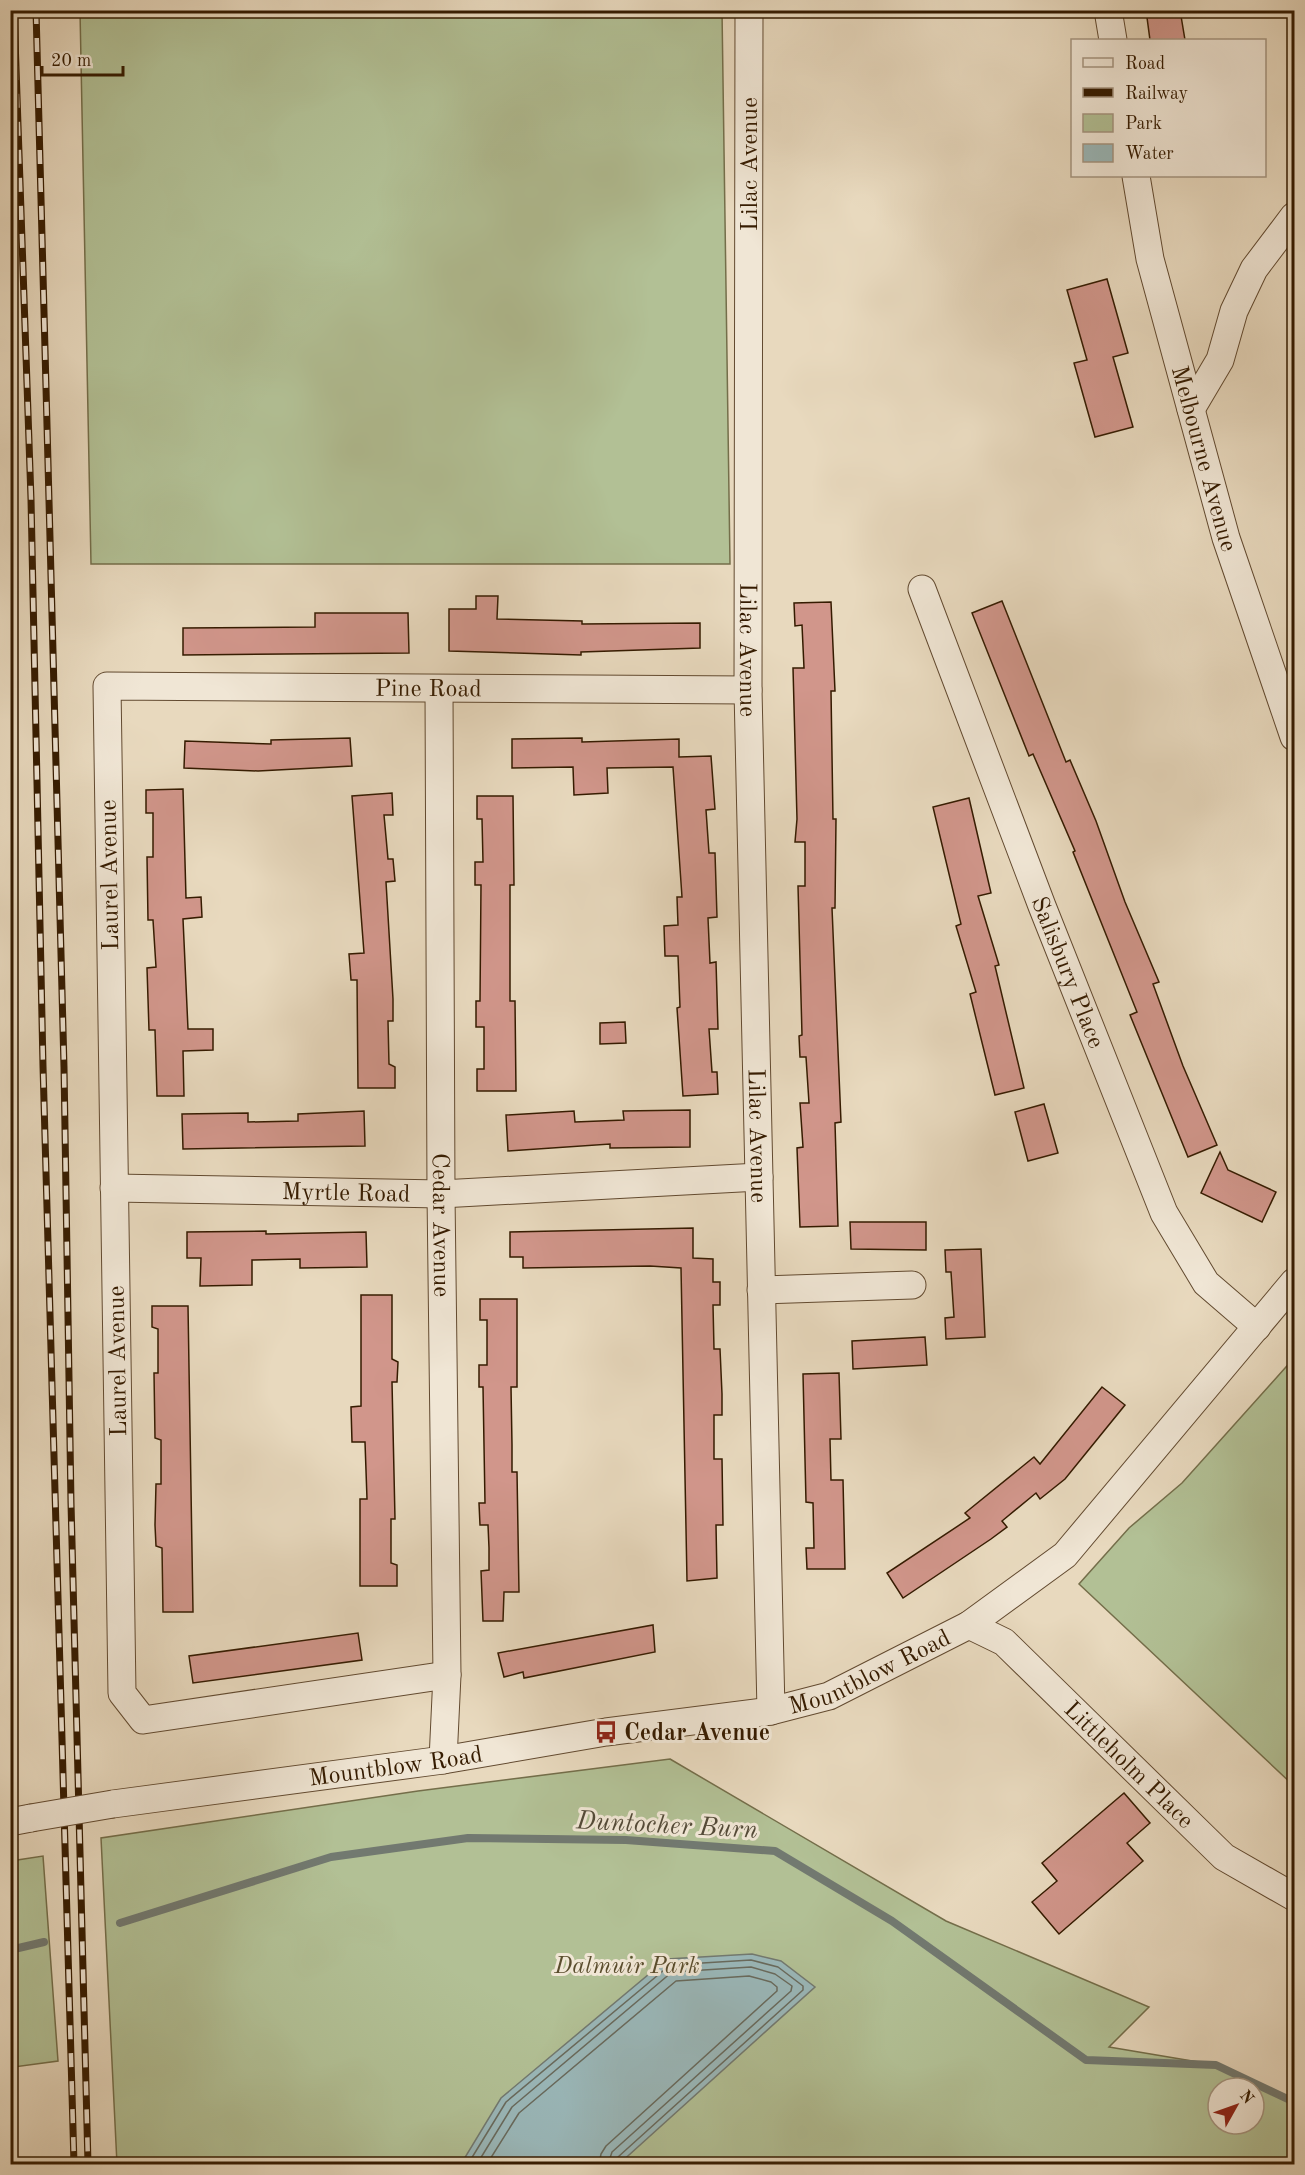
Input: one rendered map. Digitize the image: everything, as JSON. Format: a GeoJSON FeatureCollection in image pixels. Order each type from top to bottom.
{"type":"FeatureCollection","features":[{"type":"Feature","properties":{"kind":"street","name":"Lilac Avenue"},"geometry":{"type":"LineString","coordinates":[[749,10],[748,690],[771,1711]]}},
{"type":"Feature","properties":{"kind":"street"},"geometry":{"type":"LineString","coordinates":[[1108,10],[1113,39]]}},
{"type":"Feature","properties":{"kind":"street","name":"Melbourne Avenue"},"geometry":{"type":"LineString","coordinates":[[1136,177],[1150,259],[1226,538],[1294,737]]}},
{"type":"Feature","properties":{"kind":"street"},"geometry":{"type":"LineString","coordinates":[[1191,409],[1220,360],[1234,311],[1254,269],[1294,216]]}},
{"type":"Feature","properties":{"kind":"street","name":"Salisbury Place"},"geometry":{"type":"LineString","coordinates":[[922,589],[1042,906],[1164,1213],[1206,1283],[1257,1327]]}},
{"type":"Feature","properties":{"kind":"street","name":"Pine Road"},"geometry":{"type":"LineString","coordinates":[[107,686],[748,690]]}},
{"type":"Feature","properties":{"kind":"street","name":"Laurel Avenue"},"geometry":{"type":"LineString","coordinates":[[107,686],[122,1693],[143,1720],[447,1675]]}},
{"type":"Feature","properties":{"kind":"street","name":"Cedar Avenue"},"geometry":{"type":"LineString","coordinates":[[439,689],[441,1194],[447,1675],[443,1760]]}},
{"type":"Feature","properties":{"kind":"street","name":"Myrtle Road"},"geometry":{"type":"LineString","coordinates":[[114,1188],[441,1194],[759,1177]]}},
{"type":"Feature","properties":{"kind":"street","name":"Mountblow Road"},"geometry":{"type":"LineString","coordinates":[[21,1820],[113,1804],[443,1760],[606,1732],[771,1711],[829,1696],[969,1625],[1065,1556],[1294,1282]]}},
{"type":"Feature","properties":{"kind":"street"},"geometry":{"type":"LineString","coordinates":[[761,1290],[912,1285]]}},
{"type":"Feature","properties":{"kind":"street","name":"Littleholm Place"},"geometry":{"type":"LineString","coordinates":[[969,1625],[1004,1642],[1224,1857],[1294,1897]]}},
{"type":"Feature","properties":{"kind":"green space"},"geometry":{"type":"Polygon","coordinates":[[[80,11],[722,11],[730,564],[91,564],[80,11]]]}},
{"type":"Feature","properties":{"kind":"green space"},"geometry":{"type":"Polygon","coordinates":[[[1294,1358],[1294,1786],[1079,1584],[1129,1528],[1182,1483],[1294,1358]]]}},
{"type":"Feature","properties":{"kind":"green space","name":"Dalmuir Park"},"geometry":{"type":"Polygon","coordinates":[[[670,1759],[946,1921],[1149,2007],[1109,2047],[1216,2065],[1239,2076],[1206,2076],[1206,2136],[1266,2136],[1266,2089],[1294,2102],[1294,2164],[117,2164],[101,1838],[418,1791],[670,1759]]]}},
{"type":"Feature","properties":{"kind":"green space"},"geometry":{"type":"Polygon","coordinates":[[[43,1856],[58,2061],[14,2067],[10,2033],[11,1861],[43,1856]]]}},
{"type":"Feature","properties":{"kind":"water"},"geometry":{"type":"Polygon","coordinates":[[[752,1954],[781,1961],[815,1987],[619,2164],[461,2164],[501,2098],[667,1959],[752,1954]]]}},
{"type":"Feature","properties":{"kind":"building"},"geometry":{"type":"Polygon","coordinates":[[[1146,10],[1180,10],[1185,39],[1150,39],[1146,10]]]}},
{"type":"Feature","properties":{"kind":"building"},"geometry":{"type":"Polygon","coordinates":[[[1107,279],[1128,353],[1113,357],[1133,427],[1095,437],[1074,363],[1087,360],[1067,290],[1107,279]]]}},
{"type":"Feature","properties":{"kind":"building"},"geometry":{"type":"Polygon","coordinates":[[[476,596],[498,596],[497,619],[582,621],[582,624],[700,623],[700,648],[581,652],[581,655],[449,651],[449,609],[476,609],[476,596]]]}},
{"type":"Feature","properties":{"kind":"building"},"geometry":{"type":"Polygon","coordinates":[[[1002,601],[1066,762],[1070,760],[1096,821],[1125,902],[1159,982],[1153,984],[1183,1066],[1217,1145],[1188,1157],[1130,1015],[1137,1012],[1073,852],[1075,851],[1033,754],[1029,756],[972,613],[1002,601]]]}},
{"type":"Feature","properties":{"kind":"building"},"geometry":{"type":"Polygon","coordinates":[[[831,602],[835,691],[831,691],[833,819],[836,819],[835,908],[832,908],[841,1122],[835,1123],[838,1226],[800,1227],[797,1148],[803,1147],[800,1103],[809,1103],[806,1057],[800,1057],[799,1036],[802,1035],[798,886],[805,886],[805,842],[795,842],[797,819],[793,668],[804,668],[802,625],[795,626],[794,603],[831,602]]]}},
{"type":"Feature","properties":{"kind":"building"},"geometry":{"type":"Polygon","coordinates":[[[315,613],[408,613],[409,653],[183,655],[183,628],[315,627],[315,613]]]}},
{"type":"Feature","properties":{"kind":"building"},"geometry":{"type":"Polygon","coordinates":[[[350,738],[352,766],[258,771],[184,768],[185,741],[271,744],[271,740],[350,738]]]}},
{"type":"Feature","properties":{"kind":"building"},"geometry":{"type":"Polygon","coordinates":[[[582,738],[582,742],[679,739],[679,757],[711,756],[715,809],[706,810],[709,853],[715,853],[717,917],[708,918],[710,963],[716,962],[718,1029],[709,1029],[712,1072],[717,1072],[718,1094],[683,1096],[677,1008],[680,1007],[678,956],[665,956],[664,926],[678,925],[677,897],[682,897],[673,767],[607,768],[608,793],[574,795],[573,767],[512,768],[512,739],[582,738]]]}},
{"type":"Feature","properties":{"kind":"building"},"geometry":{"type":"Polygon","coordinates":[[[183,789],[186,898],[201,897],[202,917],[183,919],[188,1029],[213,1029],[213,1050],[183,1051],[184,1096],[157,1096],[155,1030],[149,1030],[147,968],[156,967],[153,920],[148,920],[147,857],[153,857],[153,813],[146,813],[146,790],[183,789]]]}},
{"type":"Feature","properties":{"kind":"building"},"geometry":{"type":"Polygon","coordinates":[[[392,793],[393,815],[384,815],[388,859],[393,859],[395,881],[386,882],[393,999],[393,1021],[388,1021],[389,1064],[395,1067],[395,1088],[358,1088],[357,980],[351,980],[349,954],[364,953],[352,796],[392,793]]]}},
{"type":"Feature","properties":{"kind":"building"},"geometry":{"type":"Polygon","coordinates":[[[477,796],[513,796],[514,885],[510,885],[510,1001],[515,1001],[516,1091],[477,1091],[477,1069],[484,1069],[484,1027],[476,1027],[476,1001],[480,1001],[481,885],[475,885],[475,862],[483,862],[482,819],[477,819],[477,796]]]}},
{"type":"Feature","properties":{"kind":"building"},"geometry":{"type":"Polygon","coordinates":[[[969,798],[991,893],[978,896],[999,965],[995,966],[1024,1088],[995,1095],[970,994],[976,992],[956,926],[961,924],[933,807],[969,798]]]}},
{"type":"Feature","properties":{"kind":"building"},"geometry":{"type":"Polygon","coordinates":[[[625,1022],[626,1043],[600,1044],[600,1023],[625,1022]]]}},
{"type":"Feature","properties":{"kind":"building"},"geometry":{"type":"Polygon","coordinates":[[[1044,1104],[1058,1153],[1028,1161],[1015,1112],[1044,1104]]]}},
{"type":"Feature","properties":{"kind":"building"},"geometry":{"type":"Polygon","coordinates":[[[690,1110],[690,1147],[610,1148],[610,1144],[508,1151],[506,1115],[574,1111],[575,1122],[624,1120],[623,1111],[690,1110]]]}},
{"type":"Feature","properties":{"kind":"building"},"geometry":{"type":"Polygon","coordinates":[[[364,1111],[365,1146],[183,1149],[182,1114],[248,1113],[248,1122],[298,1121],[298,1114],[364,1111]]]}},
{"type":"Feature","properties":{"kind":"building"},"geometry":{"type":"Polygon","coordinates":[[[1220,1152],[1228,1170],[1276,1192],[1262,1222],[1201,1193],[1220,1152]]]}},
{"type":"Feature","properties":{"kind":"building"},"geometry":{"type":"Polygon","coordinates":[[[850,1222],[926,1222],[926,1250],[851,1249],[850,1222]]]}},
{"type":"Feature","properties":{"kind":"building"},"geometry":{"type":"Polygon","coordinates":[[[693,1228],[693,1258],[713,1259],[713,1282],[720,1282],[720,1305],[713,1305],[714,1349],[720,1349],[722,1415],[714,1415],[714,1459],[722,1459],[723,1525],[716,1525],[717,1578],[687,1581],[681,1268],[650,1266],[523,1268],[523,1257],[510,1257],[510,1232],[693,1228]]]}},
{"type":"Feature","properties":{"kind":"building"},"geometry":{"type":"Polygon","coordinates":[[[266,1231],[266,1234],[366,1232],[367,1267],[300,1268],[300,1259],[252,1260],[252,1285],[200,1286],[201,1258],[187,1258],[187,1232],[266,1231]]]}},
{"type":"Feature","properties":{"kind":"building"},"geometry":{"type":"Polygon","coordinates":[[[981,1249],[985,1337],[946,1339],[945,1318],[954,1317],[951,1272],[946,1272],[945,1250],[981,1249]]]}},
{"type":"Feature","properties":{"kind":"building"},"geometry":{"type":"Polygon","coordinates":[[[361,1295],[392,1295],[392,1359],[398,1362],[397,1382],[392,1382],[395,1519],[391,1519],[391,1563],[397,1565],[397,1586],[360,1586],[360,1499],[367,1499],[365,1442],[352,1442],[351,1407],[361,1406],[361,1295]]]}},
{"type":"Feature","properties":{"kind":"building"},"geometry":{"type":"Polygon","coordinates":[[[480,1299],[517,1299],[517,1387],[511,1387],[512,1472],[517,1472],[519,1592],[504,1592],[503,1621],[483,1621],[481,1571],[489,1570],[489,1548],[488,1525],[480,1525],[479,1503],[485,1503],[483,1387],[479,1387],[479,1365],[487,1365],[487,1320],[480,1320],[480,1299]]]}},
{"type":"Feature","properties":{"kind":"building"},"geometry":{"type":"Polygon","coordinates":[[[152,1306],[188,1306],[193,1612],[163,1612],[162,1548],[156,1546],[155,1525],[156,1484],[161,1484],[161,1440],[155,1438],[154,1373],[158,1373],[158,1329],[152,1327],[152,1306]]]}},
{"type":"Feature","properties":{"kind":"building"},"geometry":{"type":"Polygon","coordinates":[[[925,1337],[927,1365],[853,1369],[852,1341],[925,1337]]]}},
{"type":"Feature","properties":{"kind":"building"},"geometry":{"type":"Polygon","coordinates":[[[839,1373],[841,1439],[830,1439],[831,1480],[843,1480],[845,1569],[807,1569],[806,1548],[814,1548],[813,1503],[806,1502],[803,1374],[839,1373]]]}},
{"type":"Feature","properties":{"kind":"building"},"geometry":{"type":"Polygon","coordinates":[[[1102,1387],[1125,1405],[1065,1479],[1040,1499],[1036,1493],[1002,1521],[1007,1527],[903,1598],[887,1573],[970,1518],[965,1513],[1034,1457],[1040,1464],[1102,1387]]]}},
{"type":"Feature","properties":{"kind":"building"},"geometry":{"type":"Polygon","coordinates":[[[653,1625],[655,1652],[524,1678],[523,1672],[504,1677],[498,1653],[653,1625]]]}},
{"type":"Feature","properties":{"kind":"building"},"geometry":{"type":"Polygon","coordinates":[[[358,1633],[362,1660],[193,1683],[189,1656],[358,1633]]]}},
{"type":"Feature","properties":{"kind":"building"},"geometry":{"type":"Polygon","coordinates":[[[1124,1793],[1150,1823],[1127,1843],[1143,1861],[1059,1934],[1032,1902],[1057,1881],[1042,1863],[1124,1793]]]}},
{"type":"Feature","properties":{"kind":"waterway","name":"Duntocher Burn"},"geometry":{"type":"LineString","coordinates":[[120,1923],[331,1857],[468,1838],[626,1840],[775,1851],[892,1921],[1086,2060],[1216,2065],[1294,2102]]}},
{"type":"Feature","properties":{"kind":"waterway","name":"Duntocher Burn"},"geometry":{"type":"LineString","coordinates":[[10,1950],[44,1942]]}},
{"type":"Feature","properties":{"kind":"railway"},"geometry":{"type":"LineString","coordinates":[[14,10],[31,499],[43,1066],[74,2164]]}},
{"type":"Feature","properties":{"kind":"railway"},"geometry":{"type":"LineString","coordinates":[[36,10],[64,1067],[71,1503],[88,2164]]}},
{"type":"Feature","properties":{"kind":"place","name":"Cedar Avenue"},"geometry":{"type":"Point","coordinates":[606,1732]}}]}
